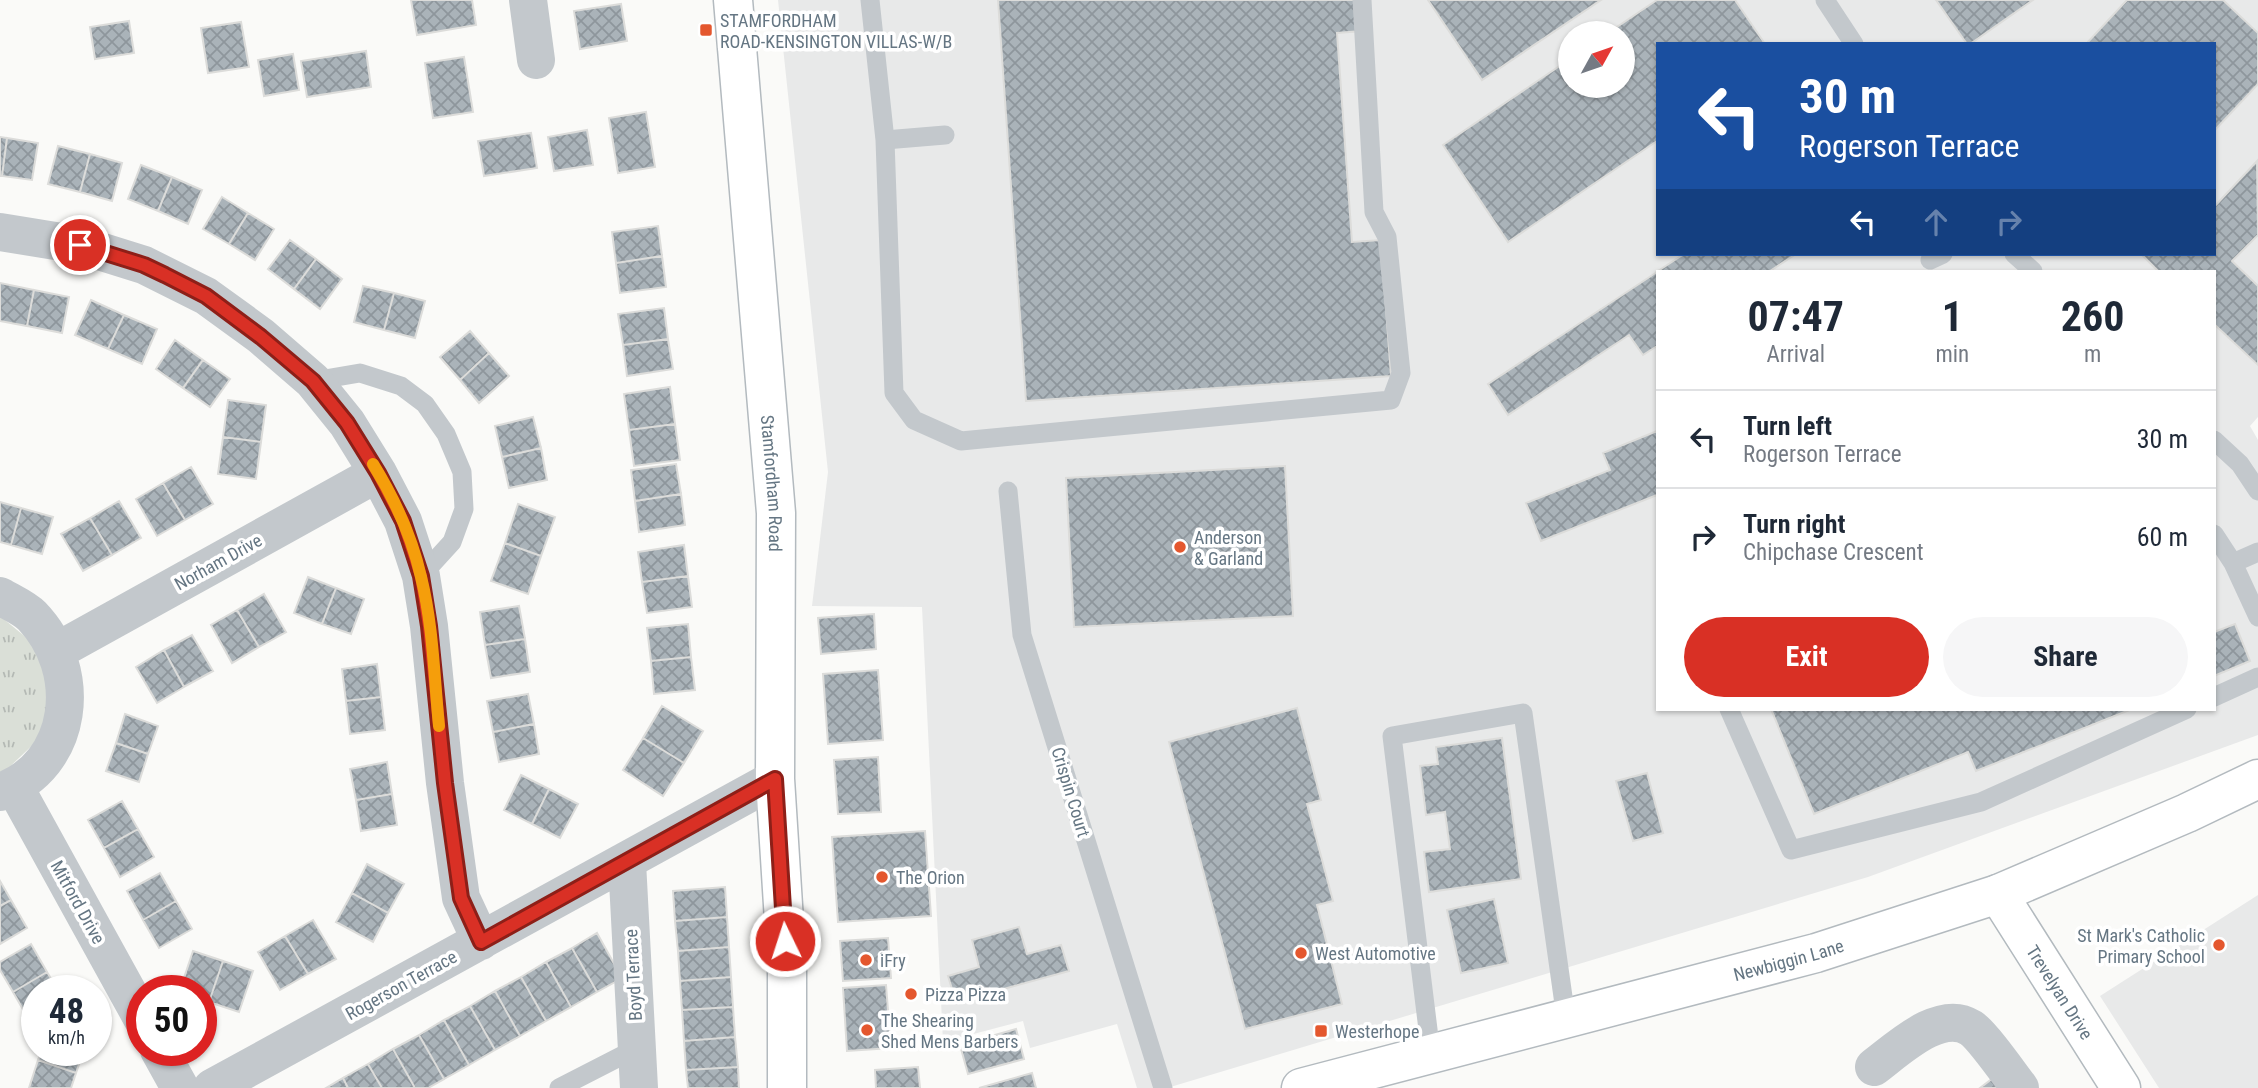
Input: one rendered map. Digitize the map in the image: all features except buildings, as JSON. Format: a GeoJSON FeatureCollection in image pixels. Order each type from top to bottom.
{"type":"FeatureCollection","features":[{"type":"Feature","properties":{"kind":"street"},"geometry":{"type":"LineString","coordinates":[[528,0],[536,60]]}},
{"type":"Feature","properties":{"kind":"street","name":"Stamfordham Road"},"geometry":{"type":"LineString","coordinates":[[733,0],[776,513],[775,779],[787,968],[787,1088]]}},
{"type":"Feature","properties":{"kind":"street"},"geometry":{"type":"LineString","coordinates":[[0,232],[80,245],[144,265],[206,296],[261,337],[313,381],[347,423],[378,473],[403,521],[421,576],[461,898],[481,942]]}},
{"type":"Feature","properties":{"kind":"street","name":"Norham Drive"},"geometry":{"type":"LineString","coordinates":[[57,651],[378,473]]}},
{"type":"Feature","properties":{"kind":"street","name":"Mitford Drive"},"geometry":{"type":"LineString","coordinates":[[0,596],[31,615],[57,651],[65,681],[65,712],[56,741],[39,766],[7,789],[126,991]]}},
{"type":"Feature","properties":{"kind":"street","name":"Rogerson Terrace"},"geometry":{"type":"LineString","coordinates":[[212,1088],[775,779]]}},
{"type":"Feature","properties":{"kind":"street","name":"Newbiggin Lane"},"geometry":{"type":"LineString","coordinates":[[1300,1088],[1816,953],[1998,894],[2187,813],[2258,779]]}},
{"type":"Feature","properties":{"kind":"street","name":"Boyd Terrace"},"geometry":{"type":"LineString","coordinates":[[627,862],[639,1088]]}},
{"type":"Feature","properties":{"kind":"street","name":"Trevelyan Drive"},"geometry":{"type":"LineString","coordinates":[[1998,894],[2122,1088]]}},
{"type":"Feature","properties":{"kind":"street","name":"Stamfordham Road"},"geometry":{"type":"LineString","coordinates":[[787,968],[815,1088]]}},
{"type":"Feature","properties":{"kind":"street"},"geometry":{"type":"LineString","coordinates":[[1874,1067],[1928,1028],[1955,1023],[1972,1028],[2020,1088]]}},
{"type":"Feature","properties":{"kind":"street"},"geometry":{"type":"LineString","coordinates":[[168,1066],[180,1088]]}},
{"type":"Feature","properties":{"kind":"lane"},"geometry":{"type":"LineString","coordinates":[[870,0],[885,140],[894,393],[914,420],[961,441],[1391,400],[1401,373],[1387,237],[1374,212],[1362,0]]}},
{"type":"Feature","properties":{"kind":"lane"},"geometry":{"type":"LineString","coordinates":[[1825,0],[1853,42]]}},
{"type":"Feature","properties":{"kind":"lane"},"geometry":{"type":"LineString","coordinates":[[885,140],[945,135]]}},
{"type":"Feature","properties":{"kind":"lane"},"geometry":{"type":"LineString","coordinates":[[2016,256],[2032,270]]}},
{"type":"Feature","properties":{"kind":"lane"},"geometry":{"type":"LineString","coordinates":[[313,381],[360,373],[401,386],[425,404],[446,434],[462,472],[464,509],[452,542],[421,576]]}},
{"type":"Feature","properties":{"kind":"lane"},"geometry":{"type":"LineString","coordinates":[[2216,441],[2240,464],[2258,491]]}},
{"type":"Feature","properties":{"kind":"lane","name":"Crispin Court"},"geometry":{"type":"LineString","coordinates":[[1008,491],[1022,635],[1163,1088]]}},
{"type":"Feature","properties":{"kind":"lane"},"geometry":{"type":"LineString","coordinates":[[2216,537],[2233,563],[2258,617]]}},
{"type":"Feature","properties":{"kind":"lane"},"geometry":{"type":"LineString","coordinates":[[2233,563],[2258,552]]}},
{"type":"Feature","properties":{"kind":"lane"},"geometry":{"type":"LineString","coordinates":[[2216,696],[2258,677]]}},
{"type":"Feature","properties":{"kind":"lane"},"geometry":{"type":"LineString","coordinates":[[1730,711],[1791,850],[1981,802],[2183,711]]}},
{"type":"Feature","properties":{"kind":"lane"},"geometry":{"type":"LineString","coordinates":[[1431,1054],[1392,736],[1523,713],[1566,1018]]}},
{"type":"Feature","properties":{"kind":"lane"},"geometry":{"type":"LineString","coordinates":[[559,1088],[636,1048]]}},
{"type":"Feature","properties":{"kind":"shaded area"},"geometry":{"type":"Polygon","coordinates":[[[778,0],[2258,0],[2258,417],[2250,426],[2258,440],[2258,735],[1868,877],[1167,1088],[1137,1088],[1117,1024],[1030,1048],[1023,1021],[943,1042],[922,607],[812,606],[828,472],[778,0]]]}},
{"type":"Feature","properties":{"kind":"shaded area","name":"St Mark's Catholic Primary School"},"geometry":{"type":"Polygon","coordinates":[[[2258,895],[2258,1088],[2159,1088],[2100,996],[2258,895]]]}},
{"type":"Feature","properties":{"kind":"green space"},"geometry":{"type":"Polygon","coordinates":[[[0,616],[33,643],[47,673],[50,706],[40,738],[0,776],[0,616]]]}},
{"type":"Feature","properties":{"kind":"slow traffic"},"geometry":{"type":"LineString","coordinates":[[373,464],[403,521],[421,576],[439,726]]}},
{"type":"Feature","properties":{"kind":"place","name":"STAMFORDHAM ROAD-KENSINGTON VILLAS-W/B"},"geometry":{"type":"Point","coordinates":[706,30]}},
{"type":"Feature","properties":{"kind":"place","name":"Anderson & Garland"},"geometry":{"type":"Point","coordinates":[1180,547]}},
{"type":"Feature","properties":{"kind":"place","name":"The Orion"},"geometry":{"type":"Point","coordinates":[882,877]}},
{"type":"Feature","properties":{"kind":"place","name":"St Mark's Catholic Primary School"},"geometry":{"type":"Point","coordinates":[2219,945]}},
{"type":"Feature","properties":{"kind":"place","name":"West Automotive"},"geometry":{"type":"Point","coordinates":[1301,953]}},
{"type":"Feature","properties":{"kind":"place","name":"iFry"},"geometry":{"type":"Point","coordinates":[866,960]}},
{"type":"Feature","properties":{"kind":"place","name":"Pizza Pizza"},"geometry":{"type":"Point","coordinates":[911,994]}},
{"type":"Feature","properties":{"kind":"place","name":"The Shearing Shed Mens Barbers"},"geometry":{"type":"Point","coordinates":[867,1030]}},
{"type":"Feature","properties":{"kind":"place","name":"Westerhope"},"geometry":{"type":"Point","coordinates":[1321,1031]}},
{"type":"Feature","properties":{"kind":"route"},"geometry":{"type":"LineString","coordinates":[[80,245],[144,265],[165,275],[206,296],[261,337],[313,381],[347,423],[378,473],[403,521],[421,576],[461,898],[481,942],[775,779],[785,941]]}}]}
